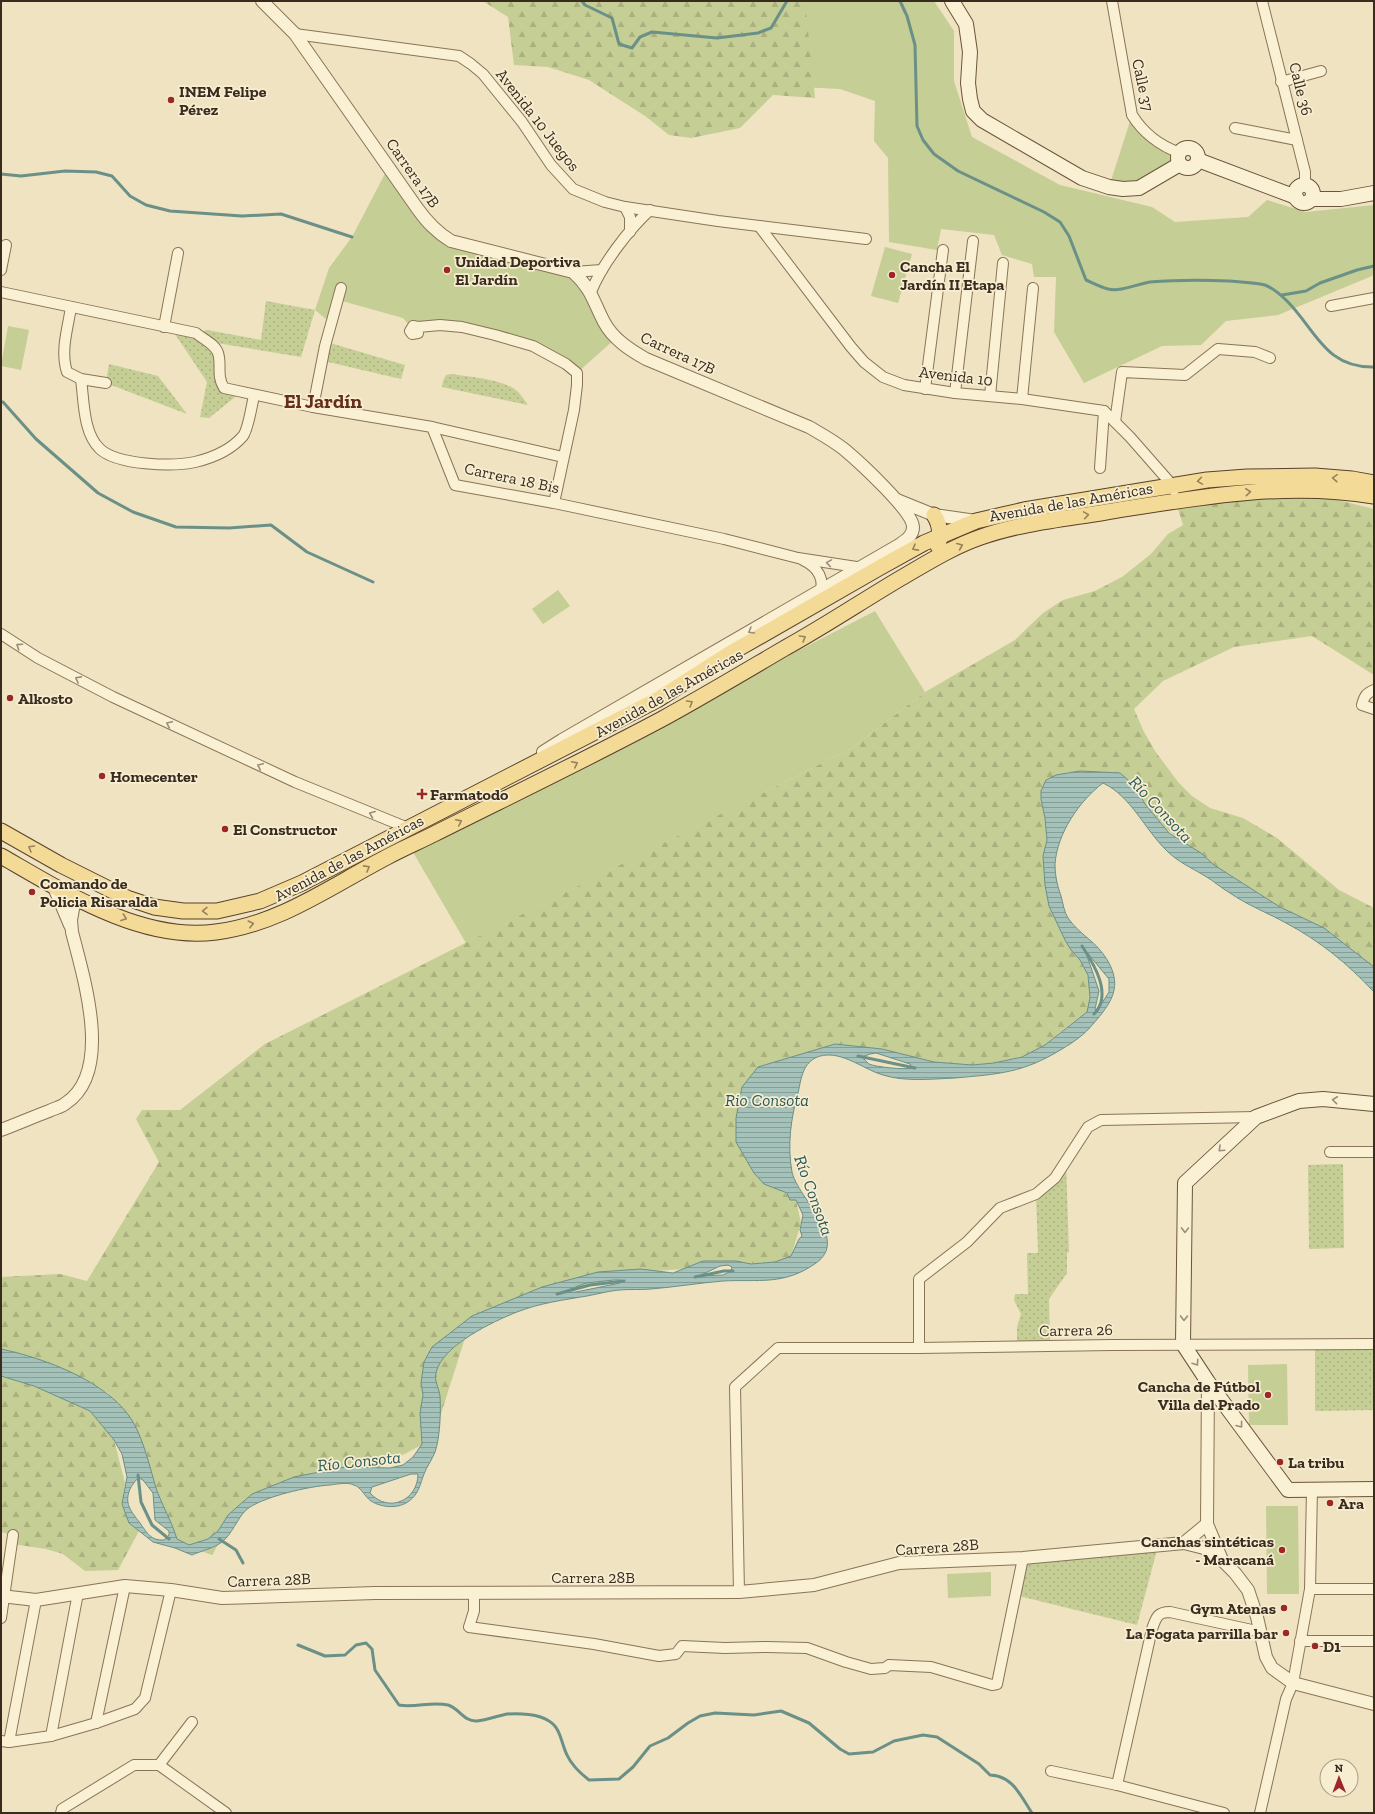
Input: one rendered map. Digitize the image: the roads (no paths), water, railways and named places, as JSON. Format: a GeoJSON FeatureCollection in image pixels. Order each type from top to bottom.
{"type":"FeatureCollection","features":[{"type":"Feature","properties":{"kind":"main road"},"geometry":{"type":"LineString","coordinates":[[952,1],[966,24],[970,52],[968,83],[973,111],[982,120],[1082,178],[1109,187],[1124,189],[1139,188],[1180,159],[1185,149],[1196,152],[1198,160],[1296,197],[1302,202],[1312,199],[1341,200],[1374,193]]}},
{"type":"Feature","properties":{"kind":"main road"},"geometry":{"type":"LineString","coordinates":[[1296,197],[1299,186],[1305,185],[1311,187],[1313,191],[1312,199]]}},
{"type":"Feature","properties":{"kind":"main road","name":"Avenida de las Américas"},"geometry":{"type":"LineString","coordinates":[[1,831],[61,865],[127,898],[154,907],[183,911],[217,911],[260,901],[302,883],[657,700],[729,654],[879,568],[924,543],[976,521],[1024,510],[1207,480],[1280,476],[1352,479],[1374,483]]}},
{"type":"Feature","properties":{"kind":"main road","name":"Avenida de las Américas"},"geometry":{"type":"LineString","coordinates":[[1,856],[75,898],[121,918],[148,926],[175,932],[215,932],[265,921],[328,890],[389,856],[572,766],[665,717],[948,551],[982,537],[1027,525],[1177,501],[1251,492],[1282,490],[1324,491],[1352,492],[1374,496]]}},
{"type":"Feature","properties":{"kind":"main road"},"geometry":{"type":"LineString","coordinates":[[890,585],[899,574],[932,553],[938,546],[940,536],[939,526],[934,515]]}},
{"type":"Feature","properties":{"kind":"main road"},"geometry":{"type":"LineString","coordinates":[[727,682],[722,674],[722,670],[726,666],[785,630],[814,606]]}},
{"type":"Feature","properties":{"kind":"main road"},"geometry":{"type":"LineString","coordinates":[[389,856],[411,838],[411,833],[408,828]]}},
{"type":"Feature","properties":{"kind":"main road"},"geometry":{"type":"LineString","coordinates":[[1374,1104],[1323,1099],[1299,1101],[1256,1117],[1185,1183],[1183,1344],[1208,1382],[1288,1490],[1374,1489]]}},
{"type":"Feature","properties":{"kind":"street","name":"Carrera 17B"},"geometry":{"type":"LineString","coordinates":[[262,1],[295,34],[417,208],[439,234],[451,241],[573,272],[584,282],[591,292],[604,324],[616,338],[630,350],[646,359],[808,427],[844,449],[896,500],[911,520],[913,527],[910,537],[860,568]]}},
{"type":"Feature","properties":{"kind":"street","name":"Calle 37"},"geometry":{"type":"LineString","coordinates":[[1112,1],[1132,115],[1138,126],[1150,137],[1180,159]]}},
{"type":"Feature","properties":{"kind":"street","name":"Calle 36"},"geometry":{"type":"LineString","coordinates":[[1262,1],[1305,172],[1305,185]]}},
{"type":"Feature","properties":{"kind":"street","name":"Avenida 10 Juegos"},"geometry":{"type":"LineString","coordinates":[[295,34],[459,56],[483,74],[522,122],[551,165],[573,189],[605,202],[625,207],[759,226],[866,239]]}},
{"type":"Feature","properties":{"kind":"street"},"geometry":{"type":"LineString","coordinates":[[1282,82],[1321,71]]}},
{"type":"Feature","properties":{"kind":"street"},"geometry":{"type":"LineString","coordinates":[[1235,128],[1297,140]]}},
{"type":"Feature","properties":{"kind":"street"},"geometry":{"type":"LineString","coordinates":[[625,207],[630,217],[630,232]]}},
{"type":"Feature","properties":{"kind":"street"},"geometry":{"type":"LineString","coordinates":[[591,292],[602,270],[630,232],[650,210]]}},
{"type":"Feature","properties":{"kind":"street","name":"Avenida 10"},"geometry":{"type":"LineString","coordinates":[[759,226],[864,362],[883,377],[904,385],[925,389],[1022,399],[1104,411]]}},
{"type":"Feature","properties":{"kind":"street"},"geometry":{"type":"LineString","coordinates":[[955,393],[973,241]]}},
{"type":"Feature","properties":{"kind":"street"},"geometry":{"type":"LineString","coordinates":[[1,270],[6,245]]}},
{"type":"Feature","properties":{"kind":"street"},"geometry":{"type":"LineString","coordinates":[[925,389],[944,250]]}},
{"type":"Feature","properties":{"kind":"street"},"geometry":{"type":"LineString","coordinates":[[164,326],[178,253]]}},
{"type":"Feature","properties":{"kind":"street"},"geometry":{"type":"LineString","coordinates":[[990,396],[1003,263]]}},
{"type":"Feature","properties":{"kind":"street"},"geometry":{"type":"LineString","coordinates":[[573,272],[602,270]]}},
{"type":"Feature","properties":{"kind":"street"},"geometry":{"type":"LineString","coordinates":[[313,407],[324,353],[341,288]]}},
{"type":"Feature","properties":{"kind":"street"},"geometry":{"type":"LineString","coordinates":[[1022,399],[1033,288]]}},
{"type":"Feature","properties":{"kind":"street"},"geometry":{"type":"LineString","coordinates":[[1,292],[196,333],[214,346],[218,353],[219,381],[224,388],[313,407],[432,427],[563,457]]}},
{"type":"Feature","properties":{"kind":"street"},"geometry":{"type":"LineString","coordinates":[[1331,306],[1374,298]]}},
{"type":"Feature","properties":{"kind":"street"},"geometry":{"type":"LineString","coordinates":[[71,307],[64,351],[64,363],[67,372],[81,379],[106,383]]}},
{"type":"Feature","properties":{"kind":"street"},"geometry":{"type":"LineString","coordinates":[[418,327],[440,325],[462,327],[495,335],[533,346],[566,364],[577,373],[575,404],[554,503]]}},
{"type":"Feature","properties":{"kind":"street"},"geometry":{"type":"LineString","coordinates":[[1115,422],[1122,372],[1185,375],[1218,349],[1255,352],[1270,358]]}},
{"type":"Feature","properties":{"kind":"street"},"geometry":{"type":"LineString","coordinates":[[81,379],[86,418],[91,434],[99,449],[112,458],[134,462],[164,464],[194,462],[229,448],[244,435],[254,395]]}},
{"type":"Feature","properties":{"kind":"street"},"geometry":{"type":"LineString","coordinates":[[1104,411],[1173,486],[1177,501]]}},
{"type":"Feature","properties":{"kind":"street"},"geometry":{"type":"LineString","coordinates":[[1100,468],[1104,411]]}},
{"type":"Feature","properties":{"kind":"street","name":"Carrera 18 Bis"},"geometry":{"type":"LineString","coordinates":[[432,427],[455,485],[554,503],[724,539],[798,558],[860,568],[879,568]]}},
{"type":"Feature","properties":{"kind":"street","name":"Carrera 17B"},"geometry":{"type":"LineString","coordinates":[[896,500],[934,515],[976,521]]}},
{"type":"Feature","properties":{"kind":"street","name":"Carrera 18 Bis"},"geometry":{"type":"LineString","coordinates":[[798,558],[818,570],[822,581],[821,590]]}},
{"type":"Feature","properties":{"kind":"street","name":"Carrera 18 Bis"},"geometry":{"type":"LineString","coordinates":[[510,776],[562,740],[860,568]]}},
{"type":"Feature","properties":{"kind":"street"},"geometry":{"type":"LineString","coordinates":[[814,606],[821,590]]}},
{"type":"Feature","properties":{"kind":"street"},"geometry":{"type":"LineString","coordinates":[[1,634],[38,658],[113,697],[295,782],[408,828]]}},
{"type":"Feature","properties":{"kind":"street"},"geometry":{"type":"LineString","coordinates":[[1374,690],[1369,692],[1364,697],[1362,706],[1374,710]]}},
{"type":"Feature","properties":{"kind":"street"},"geometry":{"type":"LineString","coordinates":[[1,1130],[66,1103],[78,1091],[87,1073],[92,1033],[90,1010],[72,932],[53,885]]}},
{"type":"Feature","properties":{"kind":"street"},"geometry":{"type":"LineString","coordinates":[[72,932],[75,898]]}},
{"type":"Feature","properties":{"kind":"street"},"geometry":{"type":"LineString","coordinates":[[919,1348],[919,1279],[967,1242],[1000,1208],[1036,1194],[1055,1178],[1088,1127],[1101,1120],[1256,1117]]}},
{"type":"Feature","properties":{"kind":"street"},"geometry":{"type":"LineString","coordinates":[[1330,1152],[1374,1152]]}},
{"type":"Feature","properties":{"kind":"street","name":"Carrera 26"},"geometry":{"type":"LineString","coordinates":[[739,1592],[735,1387],[778,1348],[919,1348],[1183,1344],[1374,1344]]}},
{"type":"Feature","properties":{"kind":"street"},"geometry":{"type":"LineString","coordinates":[[1208,1382],[1207,1524],[1222,1560],[1235,1573],[1248,1590],[1261,1632],[1266,1657],[1272,1668],[1293,1683],[1374,1704]]}},
{"type":"Feature","properties":{"kind":"street"},"geometry":{"type":"LineString","coordinates":[[1260,1813],[1286,1699],[1293,1683],[1310,1589],[1312,1490]]}},
{"type":"Feature","properties":{"kind":"street"},"geometry":{"type":"LineString","coordinates":[[1184,1543],[1207,1524]]}},
{"type":"Feature","properties":{"kind":"street"},"geometry":{"type":"LineString","coordinates":[[1,1618],[13,1535]]}},
{"type":"Feature","properties":{"kind":"street","name":"Carrera 28B"},"geometry":{"type":"LineString","coordinates":[[3,1597],[36,1600],[125,1586],[171,1590],[222,1598],[375,1593],[739,1592],[814,1585],[899,1563],[1023,1558],[1184,1543],[1204,1548],[1222,1560]]}},
{"type":"Feature","properties":{"kind":"street"},"geometry":{"type":"LineString","coordinates":[[474,1593],[474,1611],[469,1627],[594,1644],[659,1656],[676,1654],[682,1646],[725,1648],[807,1648],[870,1669],[885,1668],[889,1665],[931,1668],[992,1685],[997,1684],[1023,1558]]}},
{"type":"Feature","properties":{"kind":"street"},"geometry":{"type":"LineString","coordinates":[[96,1723],[125,1586]]}},
{"type":"Feature","properties":{"kind":"street"},"geometry":{"type":"LineString","coordinates":[[1310,1589],[1374,1589]]}},
{"type":"Feature","properties":{"kind":"street"},"geometry":{"type":"LineString","coordinates":[[36,1600],[5,1742],[51,1736],[96,1723],[135,1709],[145,1698],[171,1590]]}},
{"type":"Feature","properties":{"kind":"street"},"geometry":{"type":"LineString","coordinates":[[51,1736],[78,1593]]}},
{"type":"Feature","properties":{"kind":"street"},"geometry":{"type":"LineString","coordinates":[[1117,1785],[1156,1616],[1162,1612],[1170,1612],[1261,1632]]}},
{"type":"Feature","properties":{"kind":"street"},"geometry":{"type":"LineString","coordinates":[[1300,1641],[1374,1641]]}},
{"type":"Feature","properties":{"kind":"street"},"geometry":{"type":"LineString","coordinates":[[159,1765],[192,1722]]}},
{"type":"Feature","properties":{"kind":"street"},"geometry":{"type":"LineString","coordinates":[[61,1813],[62,1809],[134,1765],[159,1765],[226,1813]]}},
{"type":"Feature","properties":{"kind":"street"},"geometry":{"type":"LineString","coordinates":[[1051,1771],[1117,1785],[1224,1813]]}},
{"type":"Feature","properties":{"kind":"water","name":"Rio Consota"},"geometry":{"type":"Polygon","coordinates":[[[1080,771],[1120,773],[1135,786],[1145,804],[1169,833],[1201,853],[1214,865],[1280,907],[1324,928],[1374,967],[1374,992],[1354,972],[1322,945],[1286,923],[1243,901],[1185,865],[1159,843],[1122,796],[1103,783],[1086,799],[1071,819],[1060,841],[1055,864],[1057,884],[1067,916],[1070,921],[1101,951],[1109,963],[1114,976],[1114,990],[1109,1004],[1090,1028],[1071,1044],[1035,1063],[1023,1068],[985,1075],[955,1078],[900,1079],[883,1075],[841,1057],[824,1055],[815,1058],[807,1065],[801,1078],[790,1132],[790,1152],[792,1172],[796,1183],[825,1231],[827,1242],[825,1253],[816,1263],[793,1275],[771,1280],[723,1281],[651,1289],[611,1291],[552,1302],[534,1306],[507,1316],[483,1328],[458,1344],[440,1363],[436,1373],[436,1382],[440,1396],[437,1446],[417,1492],[405,1504],[390,1507],[380,1505],[371,1501],[361,1490],[352,1484],[321,1486],[286,1493],[253,1505],[246,1510],[226,1539],[211,1548],[192,1555],[175,1548],[153,1542],[129,1523],[122,1504],[127,1477],[122,1454],[114,1440],[90,1411],[34,1386],[1,1376],[1,1349],[56,1366],[74,1374],[109,1395],[133,1422],[144,1447],[157,1491],[177,1539],[189,1545],[208,1539],[218,1531],[228,1515],[252,1494],[294,1477],[345,1467],[390,1468],[403,1465],[413,1457],[422,1444],[420,1413],[423,1395],[421,1383],[424,1362],[432,1347],[472,1316],[542,1287],[598,1272],[641,1269],[673,1273],[703,1261],[736,1261],[751,1264],[775,1262],[791,1256],[802,1236],[800,1230],[803,1215],[796,1200],[790,1200],[787,1193],[764,1184],[754,1173],[736,1142],[736,1118],[742,1087],[758,1067],[835,1044],[882,1049],[934,1062],[972,1065],[994,1063],[1022,1057],[1045,1045],[1087,1012],[1090,998],[1088,975],[1080,960],[1065,940],[1049,906],[1045,885],[1043,856],[1047,840],[1041,791],[1046,780],[1056,775],[1080,771]],[[1085,950],[1099,991],[1095,1009],[1097,1011],[1109,992],[1109,979],[1085,950]],[[876,1053],[862,1057],[869,1064],[873,1065],[908,1069],[912,1068],[910,1064],[876,1053]],[[728,1265],[720,1266],[699,1276],[723,1275],[731,1271],[732,1267],[728,1265]],[[614,1280],[586,1283],[560,1293],[576,1292],[620,1283],[621,1280],[614,1280]],[[411,1474],[372,1487],[370,1493],[386,1503],[401,1501],[408,1497],[413,1491],[417,1483],[418,1474],[411,1474]],[[139,1478],[136,1480],[129,1493],[129,1506],[150,1536],[156,1539],[164,1540],[169,1535],[169,1531],[155,1520],[153,1493],[143,1480],[139,1478]]]}},
{"type":"Feature","properties":{"kind":"waterway"},"geometry":{"type":"LineString","coordinates":[[582,1],[585,5],[612,18],[619,44],[632,48],[640,37],[652,32],[717,38],[758,33],[771,28],[787,1]]}},
{"type":"Feature","properties":{"kind":"waterway"},"geometry":{"type":"LineString","coordinates":[[900,1],[907,16],[915,45],[917,126],[923,140],[934,154],[958,171],[1044,212],[1060,222],[1069,236],[1086,280],[1113,290],[1124,289],[1150,282],[1199,280],[1229,281],[1265,285],[1277,292],[1287,301],[1314,335],[1333,354],[1344,361],[1357,366],[1374,367]]}},
{"type":"Feature","properties":{"kind":"waterway"},"geometry":{"type":"LineString","coordinates":[[1,174],[21,176],[65,171],[96,172],[112,176],[130,196],[146,205],[170,211],[242,216],[281,214],[352,237]]}},
{"type":"Feature","properties":{"kind":"waterway"},"geometry":{"type":"LineString","coordinates":[[1282,295],[1306,291],[1320,283],[1357,270],[1374,266]]}},
{"type":"Feature","properties":{"kind":"waterway"},"geometry":{"type":"LineString","coordinates":[[1,402],[3,402],[36,439],[98,493],[133,512],[176,527],[229,528],[271,525],[307,552],[373,582]]}},
{"type":"Feature","properties":{"kind":"waterway","name":"Río Consota"},"geometry":{"type":"LineString","coordinates":[[1082,946],[1096,970],[1102,989],[1102,998],[1094,1014]]}},
{"type":"Feature","properties":{"kind":"waterway","name":"Río Consota"},"geometry":{"type":"LineString","coordinates":[[858,1056],[915,1068]]}},
{"type":"Feature","properties":{"kind":"waterway","name":"Río Consota"},"geometry":{"type":"LineString","coordinates":[[695,1277],[724,1271],[733,1271]]}},
{"type":"Feature","properties":{"kind":"waterway","name":"Río Consota"},"geometry":{"type":"LineString","coordinates":[[557,1294],[590,1285],[624,1281]]}},
{"type":"Feature","properties":{"kind":"waterway","name":"Río Consota"},"geometry":{"type":"LineString","coordinates":[[138,1475],[141,1502],[152,1525],[169,1539]]}},
{"type":"Feature","properties":{"kind":"waterway"},"geometry":{"type":"LineString","coordinates":[[219,1539],[236,1550],[243,1563]]}},
{"type":"Feature","properties":{"kind":"waterway"},"geometry":{"type":"LineString","coordinates":[[298,1645],[325,1656],[345,1655],[356,1645],[366,1643],[372,1649],[375,1670],[399,1705],[448,1705],[472,1721],[507,1714],[529,1714],[545,1719],[556,1728],[571,1763],[589,1780],[619,1779],[633,1767],[650,1746],[668,1738],[700,1716],[715,1713],[754,1715],[781,1711],[809,1723],[840,1749],[849,1754],[873,1752],[894,1741],[923,1735],[937,1737],[979,1764],[990,1775],[1005,1779],[1020,1793],[1032,1813]]}},
{"type":"Feature","properties":{"kind":"place","name":"INEM Felipe Pérez"},"geometry":{"type":"Point","coordinates":[171,100]}},
{"type":"Feature","properties":{"kind":"place","name":"Unidad Deportiva El Jardín"},"geometry":{"type":"Point","coordinates":[447,270]}},
{"type":"Feature","properties":{"kind":"place","name":"Cancha El Jardín II Etapa"},"geometry":{"type":"Point","coordinates":[892,275]}},
{"type":"Feature","properties":{"kind":"place","name":"Alkosto"},"geometry":{"type":"Point","coordinates":[10,698]}},
{"type":"Feature","properties":{"kind":"place","name":"Homecenter"},"geometry":{"type":"Point","coordinates":[102,776]}},
{"type":"Feature","properties":{"kind":"place","name":"Farmatodo"},"geometry":{"type":"Point","coordinates":[422,794]}},
{"type":"Feature","properties":{"kind":"place","name":"El Constructor"},"geometry":{"type":"Point","coordinates":[225,829]}},
{"type":"Feature","properties":{"kind":"place","name":"Comando de Policia Risaralda"},"geometry":{"type":"Point","coordinates":[32,892]}},
{"type":"Feature","properties":{"kind":"place","name":"Cancha de Fútbol Villa del Prado"},"geometry":{"type":"Point","coordinates":[1268,1395]}},
{"type":"Feature","properties":{"kind":"place","name":"La tribu"},"geometry":{"type":"Point","coordinates":[1280,1462]}},
{"type":"Feature","properties":{"kind":"place","name":"Ara"},"geometry":{"type":"Point","coordinates":[1330,1503]}},
{"type":"Feature","properties":{"kind":"place","name":"Canchas sintéticas - Maracaná"},"geometry":{"type":"Point","coordinates":[1282,1550]}},
{"type":"Feature","properties":{"kind":"place","name":"Gym Atenas"},"geometry":{"type":"Point","coordinates":[1284,1608]}},
{"type":"Feature","properties":{"kind":"place","name":"La Fogata parrilla bar"},"geometry":{"type":"Point","coordinates":[1286,1633]}},
{"type":"Feature","properties":{"kind":"place","name":"D1"},"geometry":{"type":"Point","coordinates":[1315,1646]}},
{"type":"Feature","properties":{"kind":"district","name":"El Jardín"},"geometry":{"type":"Point","coordinates":[323,401]}}]}
